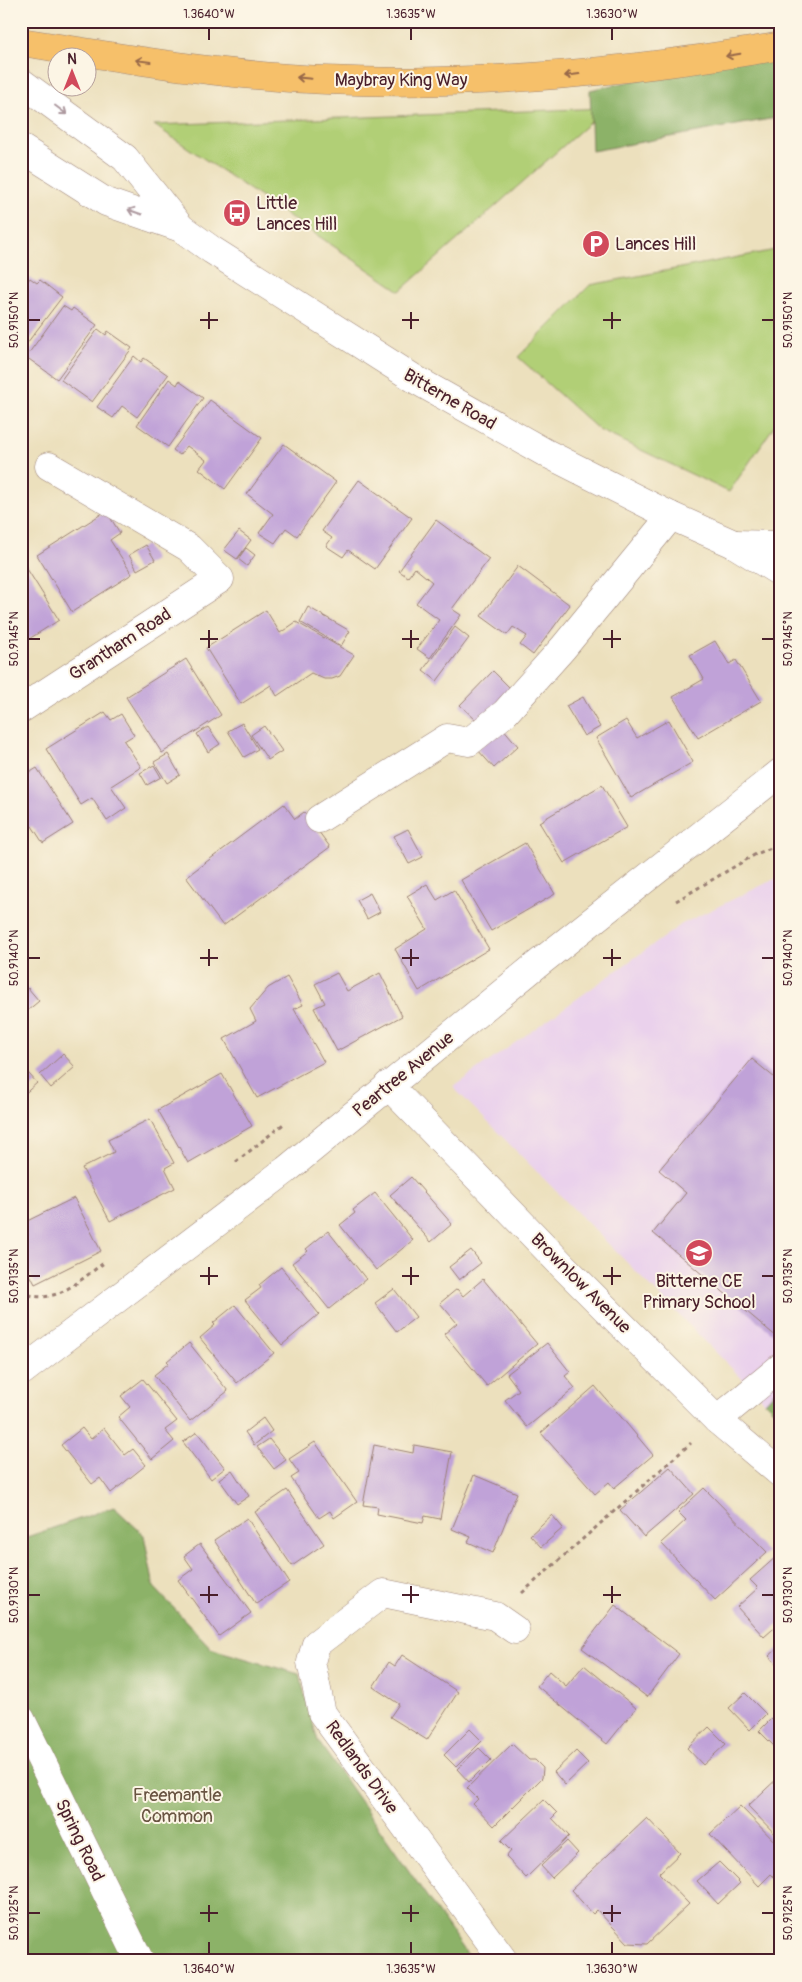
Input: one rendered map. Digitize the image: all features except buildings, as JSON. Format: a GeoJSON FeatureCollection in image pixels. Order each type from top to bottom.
{"type":"FeatureCollection","features":[{"type":"Feature","properties":{"kind":"main road","name":"Maybray King Way"},"geometry":{"type":"LineString","coordinates":[[21,42],[205,70],[325,80],[441,82],[554,77],[703,60],[781,46]]}},
{"type":"Feature","properties":{"kind":"street","name":"Bitterne Road"},"geometry":{"type":"LineString","coordinates":[[21,82],[125,158],[181,228],[212,250],[418,382],[544,452],[671,516],[734,544],[781,573]]}},
{"type":"Feature","properties":{"kind":"street","name":"Bitterne Road"},"geometry":{"type":"LineString","coordinates":[[21,148],[106,202],[181,228]]}},
{"type":"Feature","properties":{"kind":"street","name":"Grantham Road"},"geometry":{"type":"LineString","coordinates":[[21,709],[220,579],[189,548],[49,466]]}},
{"type":"Feature","properties":{"kind":"street"},"geometry":{"type":"LineString","coordinates":[[320,819],[447,738],[469,742],[505,713],[563,648],[671,516]]}},
{"type":"Feature","properties":{"kind":"street","name":"Bitterne Road"},"geometry":{"type":"LineString","coordinates":[[734,544],[781,545]]}},
{"type":"Feature","properties":{"kind":"street","name":"Peartree Avenue"},"geometry":{"type":"LineString","coordinates":[[24,1362],[286,1170],[534,967],[781,772]]}},
{"type":"Feature","properties":{"kind":"street","name":"Brownlow Avenue"},"geometry":{"type":"LineString","coordinates":[[388,1085],[563,1266],[717,1420],[781,1474]]}},
{"type":"Feature","properties":{"kind":"street"},"geometry":{"type":"LineString","coordinates":[[717,1420],[781,1367]]}},
{"type":"Feature","properties":{"kind":"street","name":"Redlands Drive"},"geometry":{"type":"LineString","coordinates":[[504,1961],[322,1713],[311,1662],[316,1644],[383,1593],[505,1623]]}},
{"type":"Feature","properties":{"kind":"street","name":"Spring Road"},"geometry":{"type":"LineString","coordinates":[[21,1719],[140,1961]]}},
{"type":"Feature","properties":{"kind":"path"},"geometry":{"type":"LineString","coordinates":[[676,901],[756,854],[781,844]]}},
{"type":"Feature","properties":{"kind":"path"},"geometry":{"type":"LineString","coordinates":[[230,1167],[292,1118]]}},
{"type":"Feature","properties":{"kind":"path"},"geometry":{"type":"LineString","coordinates":[[21,1294],[44,1297],[58,1295],[106,1262]]}},
{"type":"Feature","properties":{"kind":"path"},"geometry":{"type":"LineString","coordinates":[[505,1623],[717,1420]]}},
{"type":"Feature","properties":{"kind":"shaded area","name":"Bitterne CE Primary School"},"geometry":{"type":"Polygon","coordinates":[[[781,876],[781,1418],[453,1087],[682,924],[781,876]]]}},
{"type":"Feature","properties":{"kind":"green space"},"geometry":{"type":"Polygon","coordinates":[[[781,49],[781,117],[592,151],[590,90],[781,49]]]}},
{"type":"Feature","properties":{"kind":"green space"},"geometry":{"type":"Polygon","coordinates":[[[606,108],[400,291],[154,125],[606,108]]]}},
{"type":"Feature","properties":{"kind":"green space"},"geometry":{"type":"Polygon","coordinates":[[[781,249],[781,416],[729,492],[599,430],[518,357],[590,285],[781,249]]]}},
{"type":"Feature","properties":{"kind":"green space"},"geometry":{"type":"Polygon","coordinates":[[[781,1385],[781,1418],[765,1402],[781,1385]]]}},
{"type":"Feature","properties":{"kind":"green space","name":"Freemantle Common"},"geometry":{"type":"Polygon","coordinates":[[[114,1507],[144,1535],[154,1587],[212,1649],[299,1674],[318,1741],[472,1961],[21,1961],[21,1539],[114,1507]]]}},
{"type":"Feature","properties":{"kind":"place","name":"Little Lances Hill"},"geometry":{"type":"Point","coordinates":[237,213]}},
{"type":"Feature","properties":{"kind":"place","name":"Lances Hill"},"geometry":{"type":"Point","coordinates":[596,244]}},
{"type":"Feature","properties":{"kind":"place","name":"Bitterne CE Primary School"},"geometry":{"type":"Point","coordinates":[699,1253]}}]}
